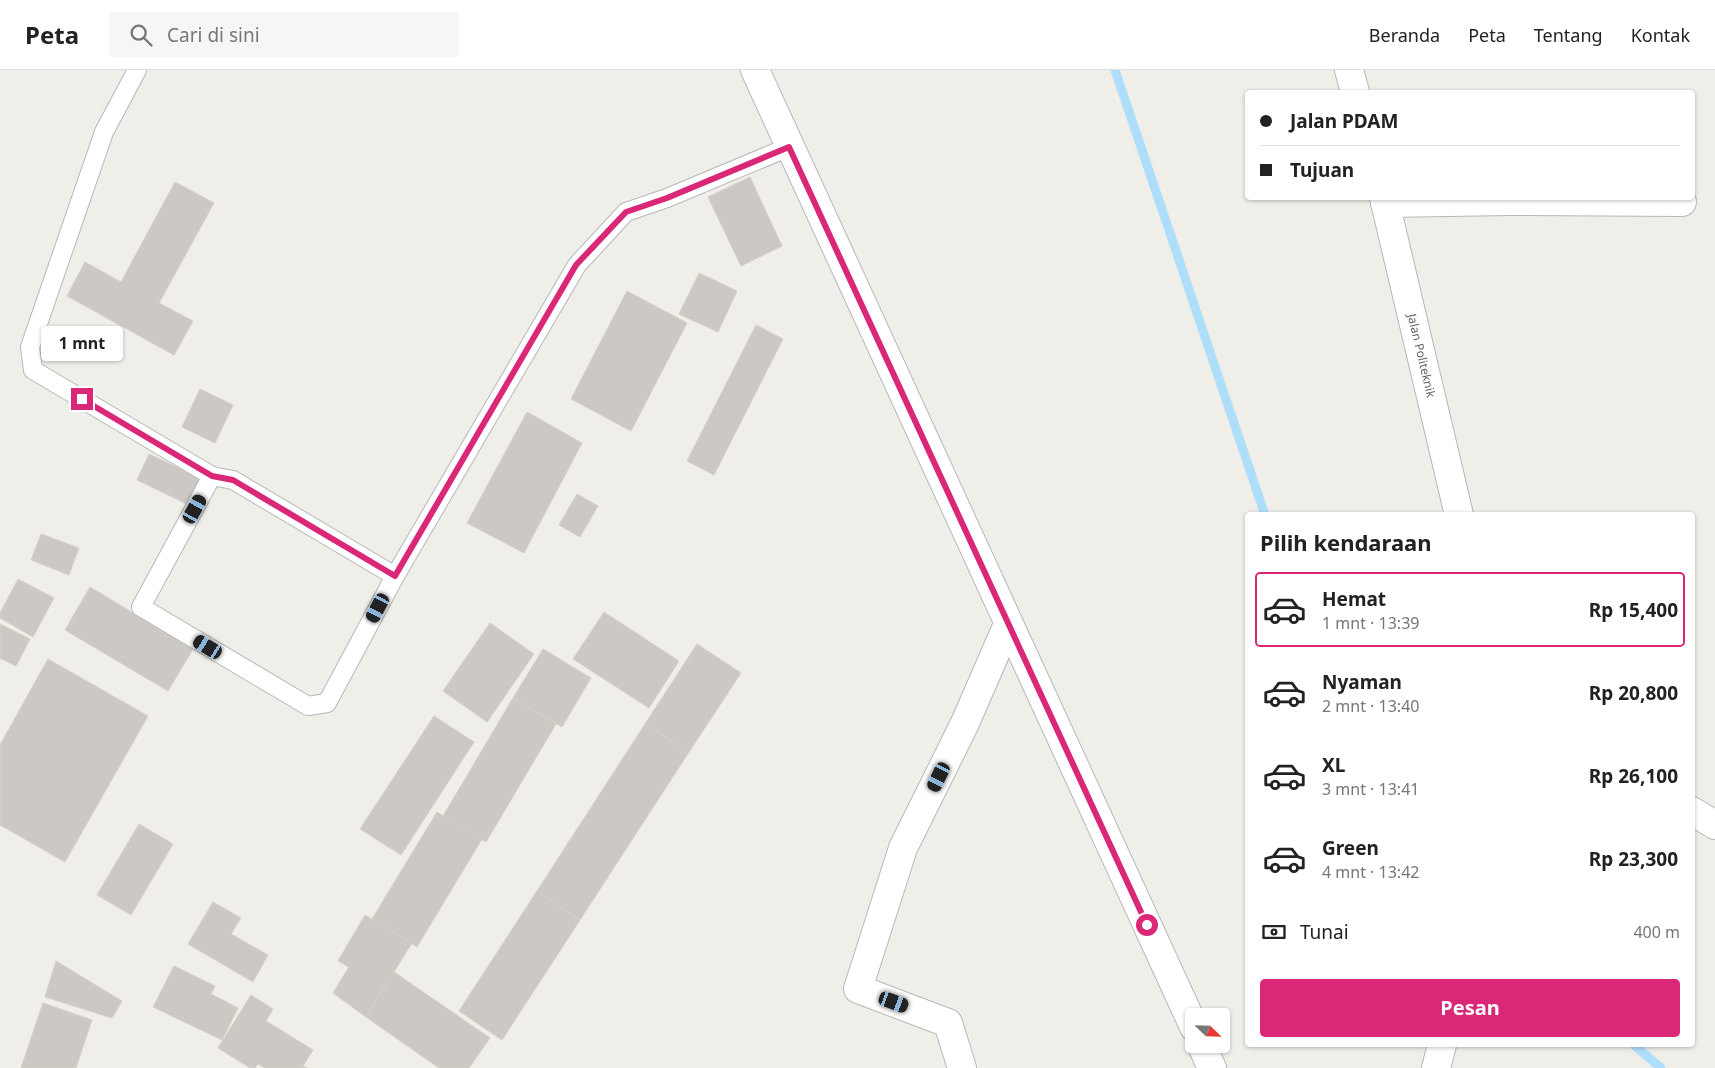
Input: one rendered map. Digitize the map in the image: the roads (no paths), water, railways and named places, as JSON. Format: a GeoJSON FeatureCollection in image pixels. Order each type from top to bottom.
{"type":"FeatureCollection","features":[{"type":"Feature","properties":{"kind":"street"},"geometry":{"type":"LineString","coordinates":[[755,70],[1185,1008]]}},
{"type":"Feature","properties":{"kind":"street"},"geometry":{"type":"LineString","coordinates":[[1348,70],[1354,90]]}},
{"type":"Feature","properties":{"kind":"street"},"geometry":{"type":"LineString","coordinates":[[1384,200],[1682,202]]}},
{"type":"Feature","properties":{"kind":"street","name":"Jalan Politeknik"},"geometry":{"type":"LineString","coordinates":[[1384,200],[1458,512]]}},
{"type":"Feature","properties":{"kind":"street"},"geometry":{"type":"LineString","coordinates":[[962,1068],[948,1023],[858,989],[904,848],[965,724],[1008,624]]}},
{"type":"Feature","properties":{"kind":"street"},"geometry":{"type":"LineString","coordinates":[[1695,813],[1715,825]]}},
{"type":"Feature","properties":{"kind":"street"},"geometry":{"type":"LineString","coordinates":[[1436,1068],[1441,1047]]}},
{"type":"Feature","properties":{"kind":"street"},"geometry":{"type":"LineString","coordinates":[[1205,1053],[1212,1068]]}},
{"type":"Feature","properties":{"kind":"lane"},"geometry":{"type":"LineString","coordinates":[[137,70],[104,132],[30,347],[33,370],[212,476],[233,480],[395,576]]}},
{"type":"Feature","properties":{"kind":"lane"},"geometry":{"type":"LineString","coordinates":[[212,476],[141,607],[308,706],[328,703],[395,576],[576,265],[626,212],[667,198],[789,147]]}},
{"type":"Feature","properties":{"kind":"waterway"},"geometry":{"type":"LineString","coordinates":[[1115,70],[1264,512]]}},
{"type":"Feature","properties":{"kind":"waterway"},"geometry":{"type":"LineString","coordinates":[[1636,1047],[1661,1068]]}}]}
